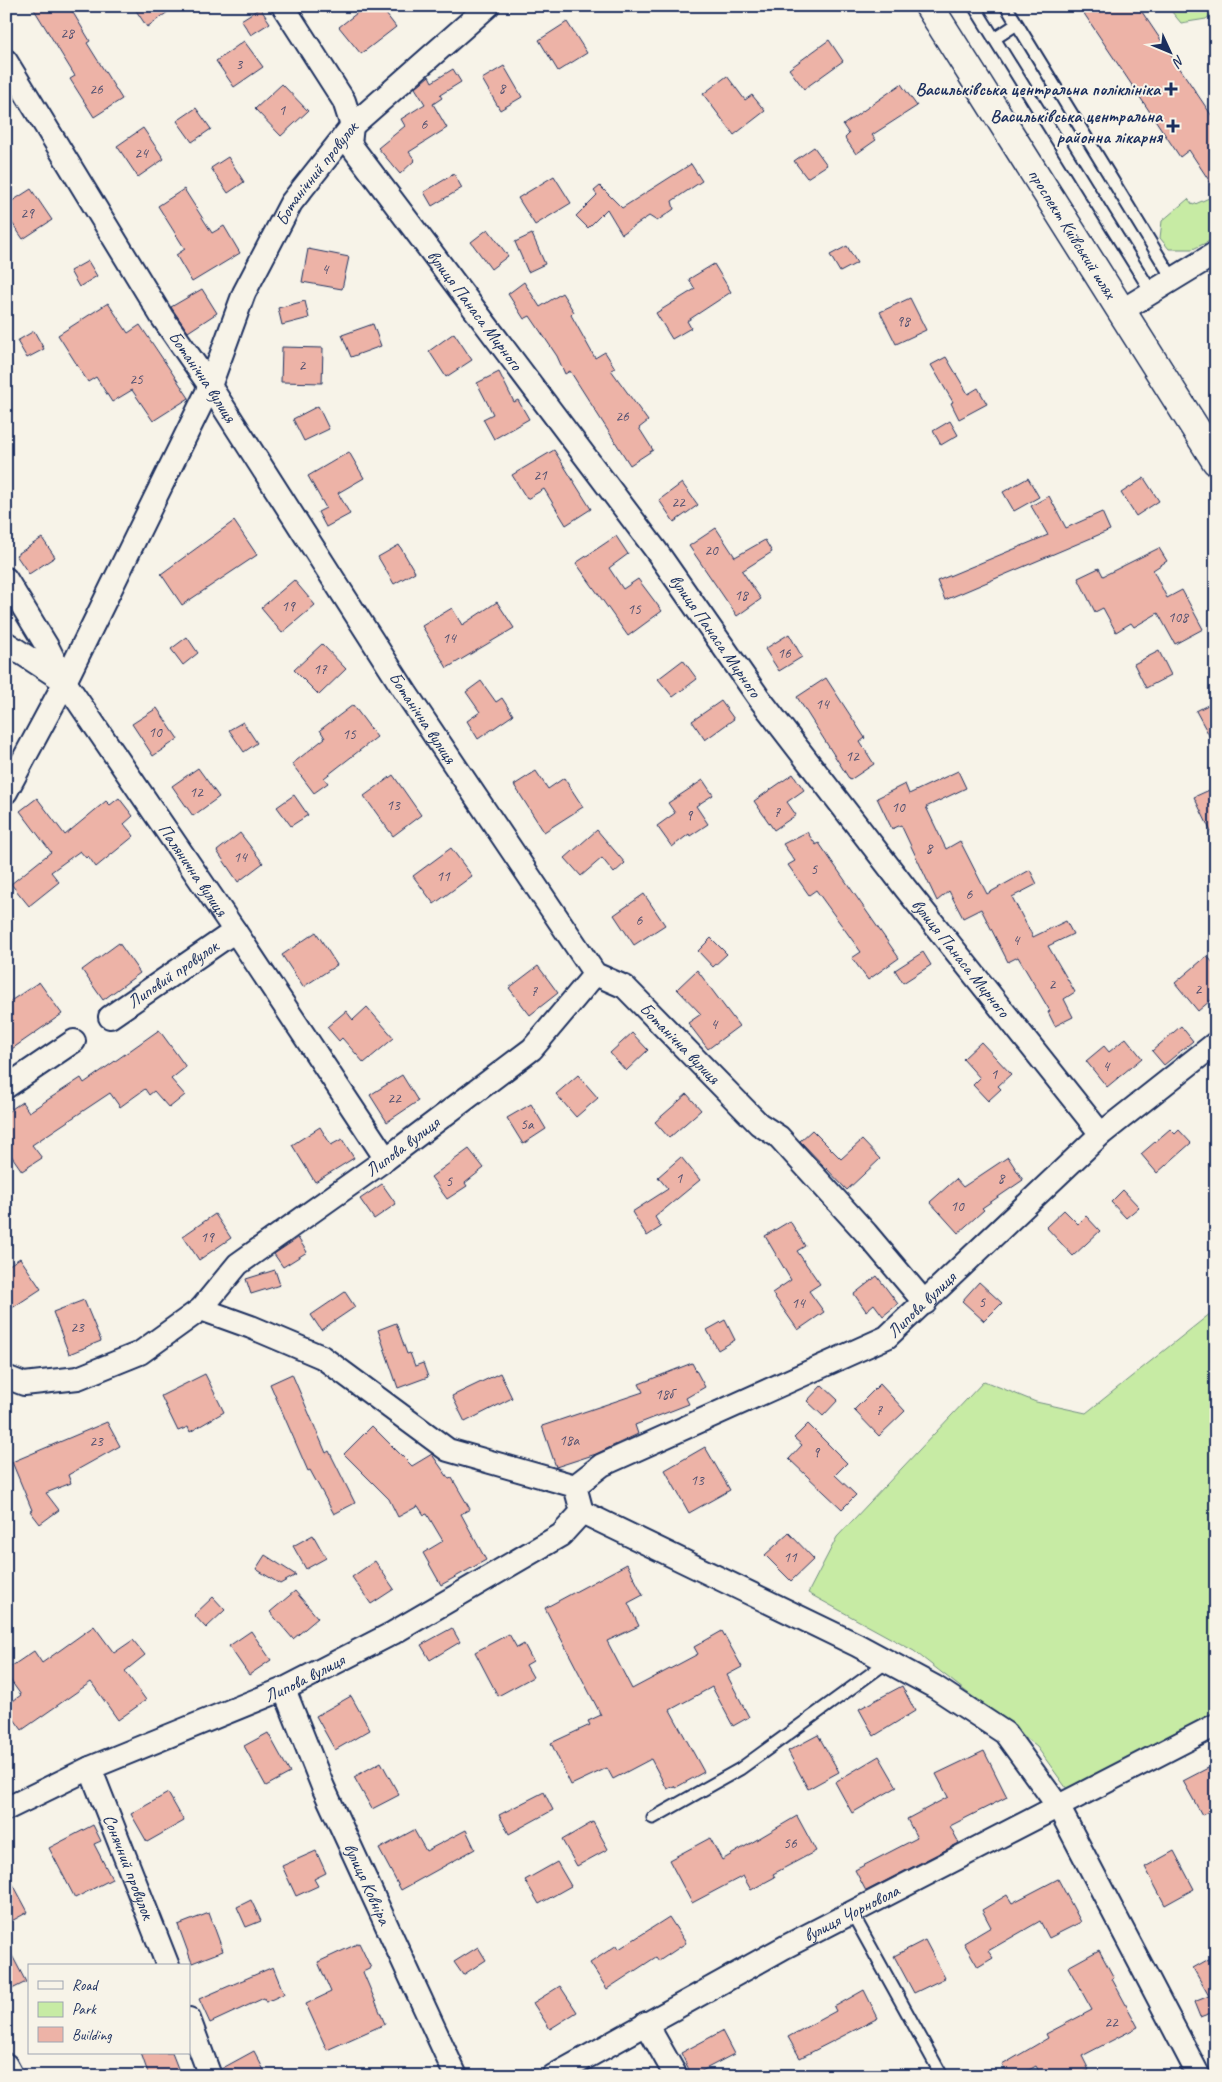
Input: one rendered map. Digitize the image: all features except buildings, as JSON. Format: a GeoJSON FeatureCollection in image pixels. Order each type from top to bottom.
{"type":"FeatureCollection","features":[{"type":"Feature","properties":{"kind":"main road","name":"проспект Київський шлях"},"geometry":{"type":"LineString","coordinates":[[929,6],[1216,461]]}},
{"type":"Feature","properties":{"kind":"street","name":"вулиця Панаса Мирного"},"geometry":{"type":"LineString","coordinates":[[283,6],[344,101],[352,126],[350,144],[655,548],[759,698],[906,889],[1101,1134]]}},
{"type":"Feature","properties":{"kind":"street","name":"Ботанічний провулок"},"geometry":{"type":"LineString","coordinates":[[6,792],[65,682],[210,386],[244,293],[291,203],[352,126],[488,6]]}},
{"type":"Feature","properties":{"kind":"street","name":"Ботанічна вулиця"},"geometry":{"type":"LineString","coordinates":[[6,61],[162,317],[210,386],[406,693],[595,974],[624,987],[759,1124],[779,1137],[866,1233],[924,1303]]}},
{"type":"Feature","properties":{"kind":"street"},"geometry":{"type":"LineString","coordinates":[[1121,311],[1174,281],[1216,253]]}},
{"type":"Feature","properties":{"kind":"street","name":"Палянична вулиця"},"geometry":{"type":"LineString","coordinates":[[6,579],[48,648],[65,682],[235,931],[386,1159]]}},
{"type":"Feature","properties":{"kind":"street"},"geometry":{"type":"LineString","coordinates":[[6,642],[65,682]]}},
{"type":"Feature","properties":{"kind":"street","name":"Липовий провулок"},"geometry":{"type":"LineString","coordinates":[[110,1016],[235,931]]}},
{"type":"Feature","properties":{"kind":"street","name":"Липова вулиця"},"geometry":{"type":"LineString","coordinates":[[6,1377],[24,1384],[78,1378],[140,1353],[201,1309],[238,1264],[386,1159],[532,1049],[595,974]]}},
{"type":"Feature","properties":{"kind":"street"},"geometry":{"type":"LineString","coordinates":[[6,1087],[74,1041]]}},
{"type":"Feature","properties":{"kind":"street","name":"Липова вулиця"},"geometry":{"type":"LineString","coordinates":[[575,1486],[602,1465],[887,1337],[1101,1134],[1216,1043]]}},
{"type":"Feature","properties":{"kind":"street"},"geometry":{"type":"LineString","coordinates":[[201,1309],[251,1327],[322,1357],[448,1450],[575,1486],[582,1512],[795,1614],[935,1687],[1005,1733],[1058,1806],[1199,2076]]}},
{"type":"Feature","properties":{"kind":"street","name":"Липова вулиця"},"geometry":{"type":"LineString","coordinates":[[6,1809],[90,1768],[284,1690],[393,1633],[561,1535],[582,1512]]}},
{"type":"Feature","properties":{"kind":"street","name":"вулиця Ковніра"},"geometry":{"type":"LineString","coordinates":[[284,1690],[323,1787],[456,2076]]}},
{"type":"Feature","properties":{"kind":"street","name":"вулиця Чорновола"},"geometry":{"type":"LineString","coordinates":[[553,2076],[785,1947],[1216,1725]]}},
{"type":"Feature","properties":{"kind":"street","name":"Сонячний провулок"},"geometry":{"type":"LineString","coordinates":[[90,1768],[167,1964]]}},
{"type":"Feature","properties":{"kind":"street"},"geometry":{"type":"LineString","coordinates":[[190,2022],[210,2076]]}},
{"type":"Feature","properties":{"kind":"street"},"geometry":{"type":"LineString","coordinates":[[646,2023],[676,2076]]}},
{"type":"Feature","properties":{"kind":"street"},"geometry":{"type":"LineString","coordinates":[[6,2065],[12,2076]]}},
{"type":"Feature","properties":{"kind":"lane"},"geometry":{"type":"LineString","coordinates":[[974,6],[1152,293]]}},
{"type":"Feature","properties":{"kind":"lane"},"geometry":{"type":"LineString","coordinates":[[1006,6],[1174,281]]}},
{"type":"Feature","properties":{"kind":"lane"},"geometry":{"type":"LineString","coordinates":[[994,39],[1017,24]]}},
{"type":"Feature","properties":{"kind":"lane"},"geometry":{"type":"LineString","coordinates":[[653,1818],[740,1769],[887,1662]]}},
{"type":"Feature","properties":{"kind":"lane"},"geometry":{"type":"LineString","coordinates":[[852,1913],[942,2076]]}},
{"type":"Feature","properties":{"kind":"green space"},"geometry":{"type":"Polygon","coordinates":[[[1167,6],[1216,6],[1216,11],[1206,19],[1181,23],[1167,6]]]}},
{"type":"Feature","properties":{"kind":"green space"},"geometry":{"type":"Polygon","coordinates":[[[1216,195],[1216,238],[1193,249],[1169,249],[1160,238],[1162,221],[1188,199],[1193,205],[1216,195]]]}},
{"type":"Feature","properties":{"kind":"green space"},"geometry":{"type":"Polygon","coordinates":[[[1216,1309],[1216,1712],[1067,1789],[1037,1747],[914,1651],[808,1593],[837,1537],[984,1381],[1036,1402],[1086,1413],[1216,1309]]]}},
{"type":"Feature","properties":{"kind":"place","name":"Васильківська центральна поліклініка"},"geometry":{"type":"Point","coordinates":[1171,89]}},
{"type":"Feature","properties":{"kind":"place","name":"Васильківська центральна районна лікарня"},"geometry":{"type":"Point","coordinates":[1173,126]}}]}
